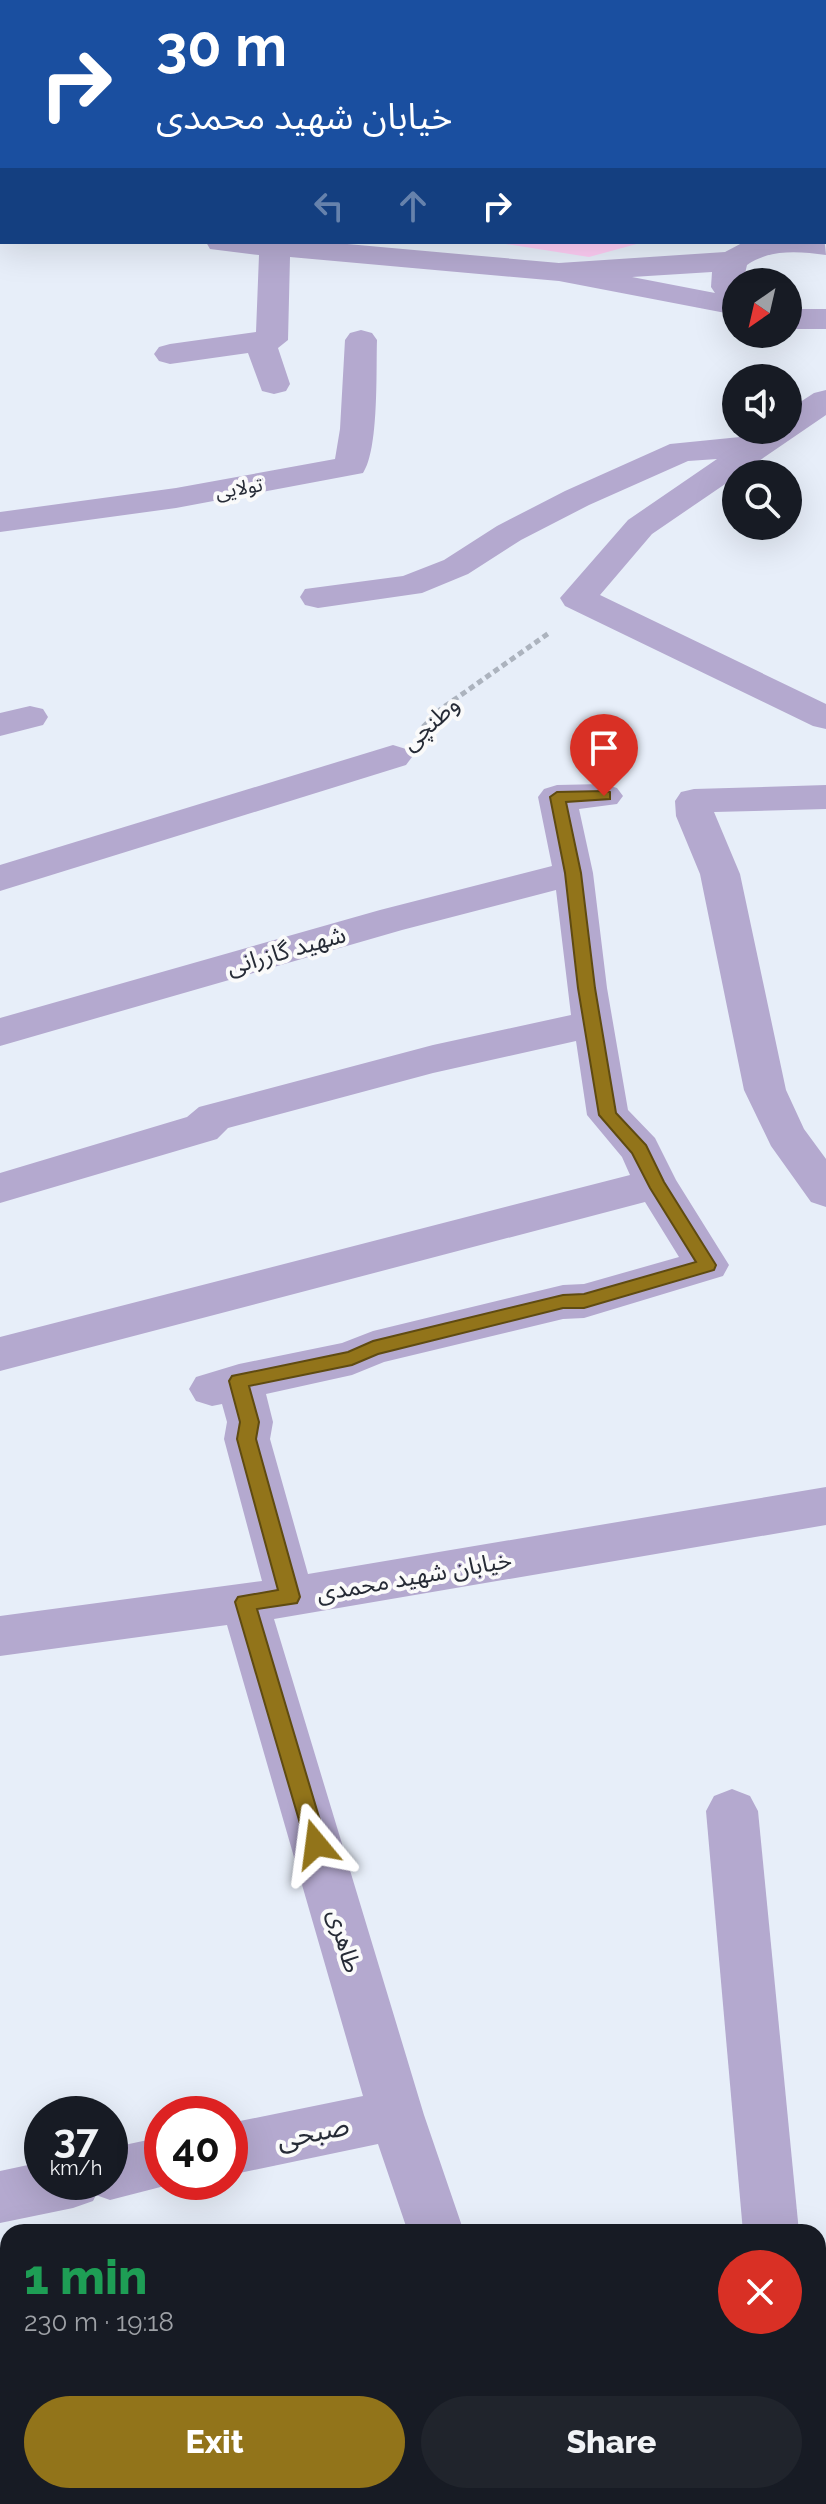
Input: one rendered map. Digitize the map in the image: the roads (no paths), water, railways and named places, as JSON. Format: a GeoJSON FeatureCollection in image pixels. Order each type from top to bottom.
{"type":"FeatureCollection","features":[{"type":"Feature","properties":{"kind":"street"},"geometry":{"type":"LineString","coordinates":[[243,244],[561,257],[652,267],[774,244]]}},
{"type":"Feature","properties":{"kind":"street"},"geometry":{"type":"LineString","coordinates":[[170,354],[272,340],[275,247]]}},
{"type":"Feature","properties":{"kind":"street"},"geometry":{"type":"LineString","coordinates":[[561,257],[722,302]]}},
{"type":"Feature","properties":{"kind":"street","name":"تولایی"},"geometry":{"type":"LineString","coordinates":[[0,522],[100,511],[251,487],[351,466],[357,429],[361,340]]}},
{"type":"Feature","properties":{"kind":"street"},"geometry":{"type":"LineString","coordinates":[[260,341],[274,384]]}},
{"type":"Feature","properties":{"kind":"street"},"geometry":{"type":"LineString","coordinates":[[802,416],[826,400]]}},
{"type":"Feature","properties":{"kind":"street"},"geometry":{"type":"LineString","coordinates":[[318,597],[398,585],[410,586],[456,567],[509,533],[577,498],[682,451],[729,444]]}},
{"type":"Feature","properties":{"kind":"street"},"geometry":{"type":"LineString","coordinates":[[760,444],[640,527],[578,598],[826,718]]}},
{"type":"Feature","properties":{"kind":"street","name":"وطنچی"},"geometry":{"type":"LineString","coordinates":[[0,878],[393,757]]}},
{"type":"Feature","properties":{"kind":"street"},"geometry":{"type":"LineString","coordinates":[[0,1354],[656,1184],[640,1149],[608,1115],[592,1024],[573,873],[557,797],[604,796]]}},
{"type":"Feature","properties":{"kind":"street"},"geometry":{"type":"LineString","coordinates":[[822,1176],[786,1135],[765,1090],[720,874],[695,816],[694,801],[826,797]]}},
{"type":"Feature","properties":{"kind":"street","name":"شهید گازرانی"},"geometry":{"type":"LineString","coordinates":[[0,1032],[379,924],[573,873]]}},
{"type":"Feature","properties":{"kind":"street"},"geometry":{"type":"LineString","coordinates":[[0,1188],[202,1128],[214,1117],[433,1059],[592,1024]]}},
{"type":"Feature","properties":{"kind":"street","name":"طاهری"},"geometry":{"type":"LineString","coordinates":[[433,2224],[396,2115],[268,1600],[247,1439],[250,1422],[225,1385],[352,1358],[373,1348],[563,1302],[584,1301],[707,1265],[656,1184]]}},
{"type":"Feature","properties":{"kind":"street","name":"خیابان شهید محمدی"},"geometry":{"type":"LineString","coordinates":[[0,1636],[268,1600],[826,1506]]}},
{"type":"Feature","properties":{"kind":"street"},"geometry":{"type":"LineString","coordinates":[[732,1811],[770,2224]]}},
{"type":"Feature","properties":{"kind":"street","name":"صبحی"},"geometry":{"type":"LineString","coordinates":[[248,2145],[396,2115]]}},
{"type":"Feature","properties":{"kind":"street"},"geometry":{"type":"LineString","coordinates":[[0,2197],[24,2192]]}}]}
